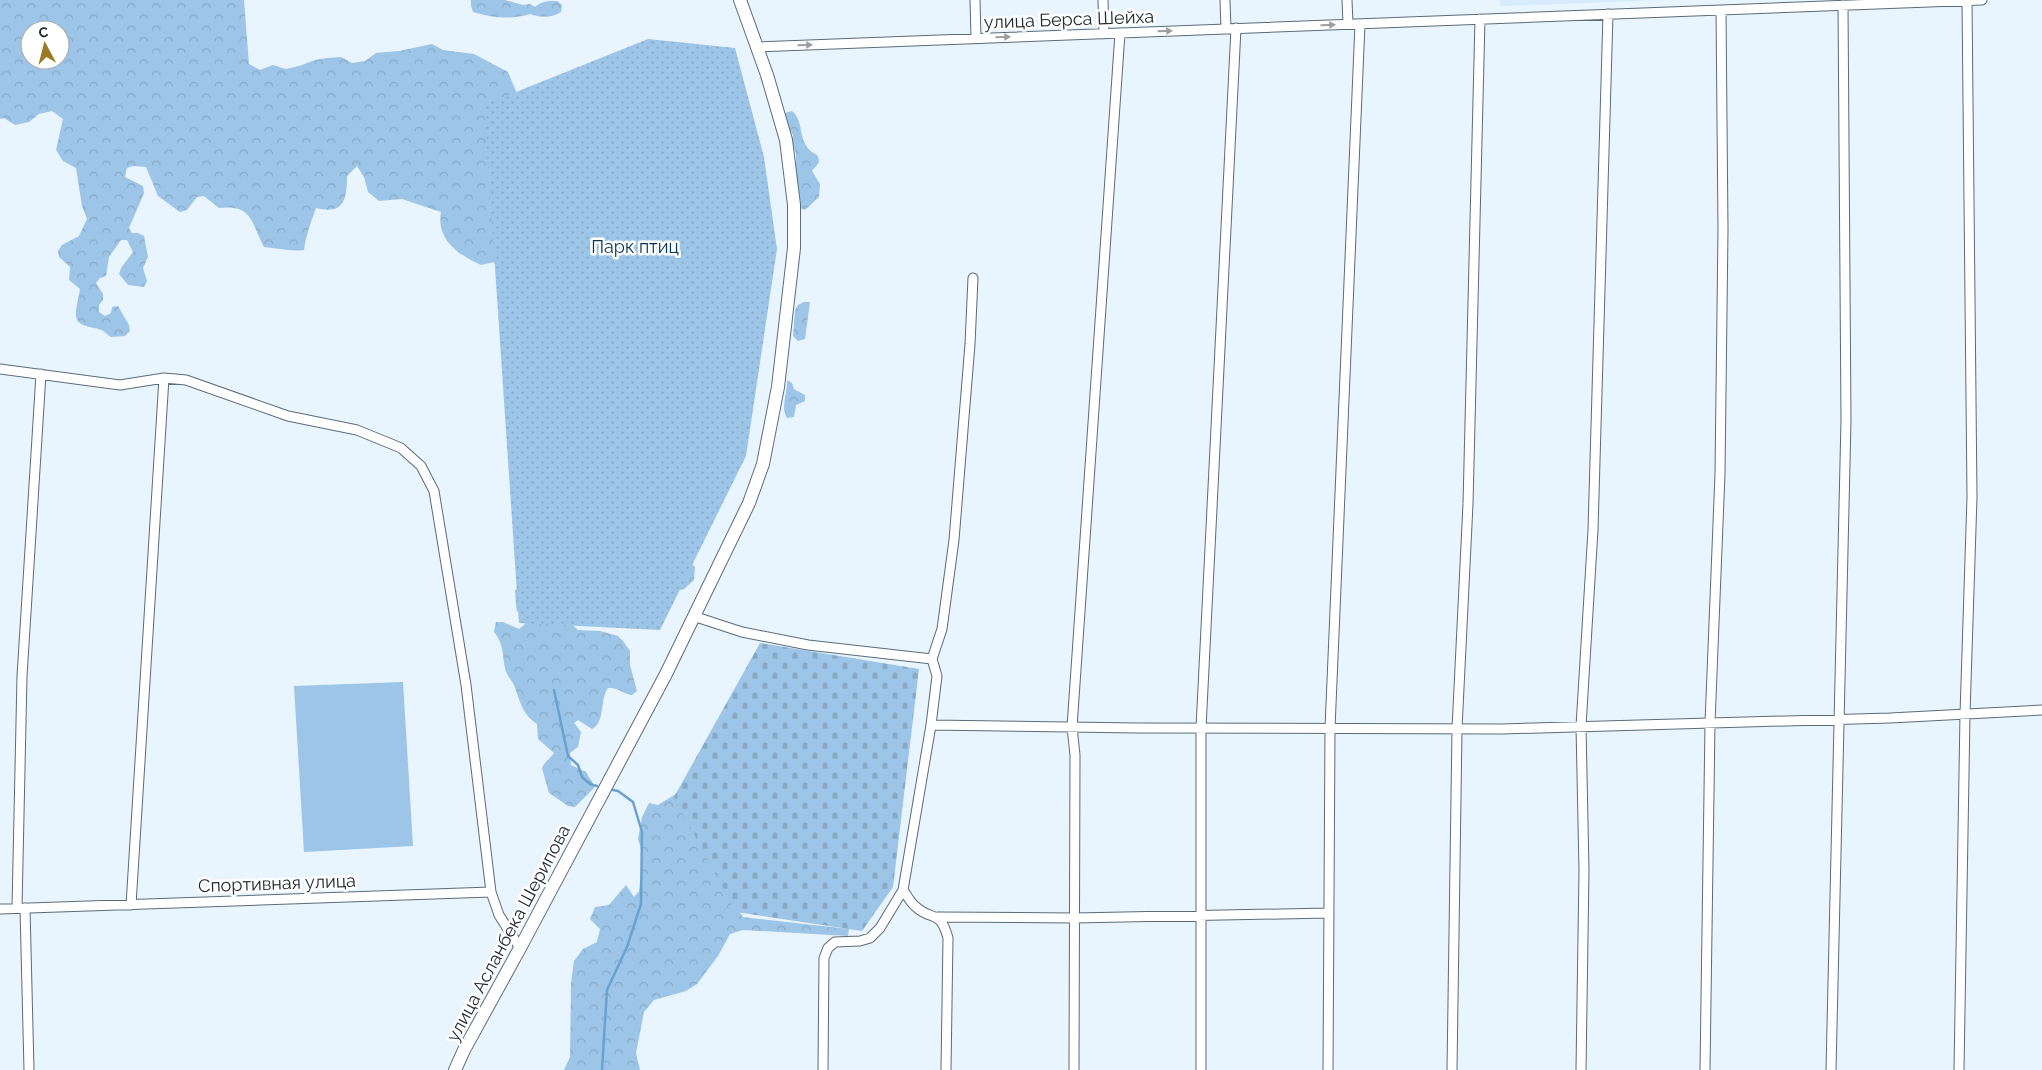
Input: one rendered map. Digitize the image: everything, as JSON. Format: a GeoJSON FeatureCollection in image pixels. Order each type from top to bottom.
{"type":"FeatureCollection","features":[{"type":"Feature","properties":{"kind":"main road","name":"улица Асланбека Шерипова"},"geometry":{"type":"LineString","coordinates":[[455,1070],[666,674],[749,503],[763,464],[778,387],[794,248],[794,205],[786,140],[740,0]]}},
{"type":"Feature","properties":{"kind":"street"},"geometry":{"type":"LineString","coordinates":[[974,0],[976,38]]}},
{"type":"Feature","properties":{"kind":"street"},"geometry":{"type":"LineString","coordinates":[[1103,0],[1104,34]]}},
{"type":"Feature","properties":{"kind":"street"},"geometry":{"type":"LineString","coordinates":[[1225,0],[1226,29]]}},
{"type":"Feature","properties":{"kind":"street"},"geometry":{"type":"LineString","coordinates":[[1347,0],[1348,24]]}},
{"type":"Feature","properties":{"kind":"street","name":"улица Берса Шейха"},"geometry":{"type":"LineString","coordinates":[[757,47],[1721,10],[1731,5],[1843,5],[1862,2],[1982,0]]}},
{"type":"Feature","properties":{"kind":"street"},"geometry":{"type":"LineString","coordinates":[[1959,1070],[1965,714],[1972,497],[1967,1]]}},
{"type":"Feature","properties":{"kind":"street"},"geometry":{"type":"LineString","coordinates":[[1831,1070],[1846,420],[1843,5]]}},
{"type":"Feature","properties":{"kind":"street"},"geometry":{"type":"LineString","coordinates":[[1706,1070],[1710,723],[1720,474],[1724,230],[1721,10]]}},
{"type":"Feature","properties":{"kind":"street"},"geometry":{"type":"LineString","coordinates":[[1581,1070],[1584,870],[1581,726],[1593,530],[1608,14]]}},
{"type":"Feature","properties":{"kind":"street"},"geometry":{"type":"LineString","coordinates":[[1452,1070],[1457,729],[1468,504],[1480,19]]}},
{"type":"Feature","properties":{"kind":"street"},"geometry":{"type":"LineString","coordinates":[[1328,1070],[1330,728],[1360,24]]}},
{"type":"Feature","properties":{"kind":"street"},"geometry":{"type":"LineString","coordinates":[[1201,1070],[1201,728],[1236,28]]}},
{"type":"Feature","properties":{"kind":"street"},"geometry":{"type":"LineString","coordinates":[[1074,1070],[1075,755],[1072,727],[1120,33]]}},
{"type":"Feature","properties":{"kind":"street"},"geometry":{"type":"LineString","coordinates":[[823,1070],[824,958],[828,948],[834,942],[860,942],[870,938],[880,928],[903,890],[931,724],[937,676],[932,659],[942,629],[954,540],[974,278]]}},
{"type":"Feature","properties":{"kind":"street"},"geometry":{"type":"LineString","coordinates":[[0,369],[120,385],[164,378],[186,380],[288,416],[357,430],[401,448],[421,466],[434,490],[466,686],[492,892],[499,916],[520,948]]}},
{"type":"Feature","properties":{"kind":"street"},"geometry":{"type":"LineString","coordinates":[[29,1070],[21,908],[22,676],[41,374]]}},
{"type":"Feature","properties":{"kind":"street"},"geometry":{"type":"LineString","coordinates":[[131,905],[164,378]]}},
{"type":"Feature","properties":{"kind":"street"},"geometry":{"type":"LineString","coordinates":[[693,616],[742,632],[808,645],[932,659]]}},
{"type":"Feature","properties":{"kind":"street"},"geometry":{"type":"LineString","coordinates":[[931,724],[1072,727],[1457,729],[1840,719],[2042,710]]}},
{"type":"Feature","properties":{"kind":"street"},"geometry":{"type":"LineString","coordinates":[[903,890],[916,907],[938,917],[1074,918],[1328,913]]}},
{"type":"Feature","properties":{"kind":"street","name":"Спортивная улица"},"geometry":{"type":"LineString","coordinates":[[0,909],[492,892]]}},
{"type":"Feature","properties":{"kind":"street"},"geometry":{"type":"LineString","coordinates":[[938,917],[944,925],[948,938],[946,1070]]}},
{"type":"Feature","properties":{"kind":"shaded area"},"geometry":{"type":"Polygon","coordinates":[[[1500,0],[1665,0],[1500,6],[1500,0]]]}},
{"type":"Feature","properties":{"kind":"green space"},"geometry":{"type":"Polygon","coordinates":[[[0,0],[244,0],[249,64],[260,70],[273,65],[286,69],[327,58],[341,57],[352,63],[365,61],[376,53],[399,51],[432,44],[443,50],[474,54],[508,72],[523,108],[686,558],[695,567],[694,580],[684,589],[522,617],[517,611],[515,590],[527,584],[498,281],[494,262],[481,265],[457,251],[451,245],[442,231],[440,222],[441,212],[402,199],[379,201],[368,192],[364,177],[357,166],[347,176],[345,199],[342,204],[333,209],[316,208],[307,234],[304,250],[264,247],[253,223],[245,212],[239,209],[219,208],[204,196],[197,197],[187,210],[180,212],[158,196],[146,167],[133,166],[127,168],[125,177],[143,186],[144,193],[129,228],[132,233],[144,236],[148,257],[143,268],[147,281],[144,287],[128,285],[119,274],[121,268],[133,252],[127,240],[121,240],[109,257],[106,276],[100,278],[96,283],[103,294],[103,300],[99,305],[99,312],[105,316],[111,313],[112,307],[118,306],[129,325],[130,331],[125,336],[111,337],[98,329],[81,324],[76,318],[80,289],[69,280],[70,267],[59,257],[58,251],[62,245],[79,236],[87,219],[82,206],[76,168],[63,161],[56,150],[63,119],[52,111],[39,114],[29,122],[15,125],[4,118],[0,119],[0,0]]]}},
{"type":"Feature","properties":{"kind":"green space"},"geometry":{"type":"Polygon","coordinates":[[[471,0],[505,0],[523,5],[530,4],[535,7],[545,2],[557,1],[562,5],[561,12],[549,16],[542,17],[530,14],[502,18],[473,12],[471,0]]]}},
{"type":"Feature","properties":{"kind":"green space","name":"Парк птиц"},"geometry":{"type":"Polygon","coordinates":[[[648,39],[735,48],[764,157],[777,249],[746,456],[660,630],[519,623],[484,105],[648,39]]]}},
{"type":"Feature","properties":{"kind":"green space"},"geometry":{"type":"Polygon","coordinates":[[[792,111],[799,121],[806,145],[817,155],[819,160],[812,171],[820,184],[819,197],[805,210],[796,204],[796,154],[792,142],[793,135],[785,121],[785,113],[792,111]]]}},
{"type":"Feature","properties":{"kind":"green space"},"geometry":{"type":"Polygon","coordinates":[[[810,302],[805,339],[798,341],[793,336],[795,310],[798,305],[810,302]]]}},
{"type":"Feature","properties":{"kind":"green space"},"geometry":{"type":"Polygon","coordinates":[[[787,380],[792,383],[794,389],[805,395],[805,401],[796,405],[794,417],[787,418],[784,404],[787,380]]]}},
{"type":"Feature","properties":{"kind":"green space"},"geometry":{"type":"Polygon","coordinates":[[[528,618],[561,621],[568,623],[578,630],[600,631],[618,636],[630,651],[630,665],[637,691],[632,695],[608,688],[605,693],[601,716],[596,726],[592,729],[578,720],[574,723],[581,732],[578,747],[570,753],[571,765],[586,772],[595,787],[575,807],[568,806],[549,793],[542,768],[554,753],[538,739],[537,724],[522,707],[514,685],[507,675],[501,645],[494,632],[496,622],[503,622],[519,629],[528,618]]]}},
{"type":"Feature","properties":{"kind":"green space"},"geometry":{"type":"Polygon","coordinates":[[[760,643],[919,669],[893,887],[862,931],[736,912],[674,797],[760,643]]]}},
{"type":"Feature","properties":{"kind":"green space"},"geometry":{"type":"Polygon","coordinates":[[[403,682],[413,846],[304,852],[294,686],[403,682]]]}},
{"type":"Feature","properties":{"kind":"green space"},"geometry":{"type":"Polygon","coordinates":[[[690,785],[730,898],[743,917],[849,929],[848,936],[743,930],[730,934],[718,956],[697,984],[686,991],[654,1000],[644,1012],[636,1053],[640,1070],[564,1070],[570,1057],[571,983],[574,961],[583,949],[597,942],[600,929],[590,919],[595,907],[609,905],[626,885],[634,897],[639,891],[643,855],[638,839],[642,817],[649,803],[658,805],[690,785]]]}},
{"type":"Feature","properties":{"kind":"waterway"},"geometry":{"type":"LineString","coordinates":[[554,690],[568,756],[578,765],[582,777],[590,784],[597,786]]}},
{"type":"Feature","properties":{"kind":"waterway"},"geometry":{"type":"LineString","coordinates":[[602,1070],[607,990],[627,947],[641,904],[642,832],[633,802],[618,791],[613,790]]}}]}
